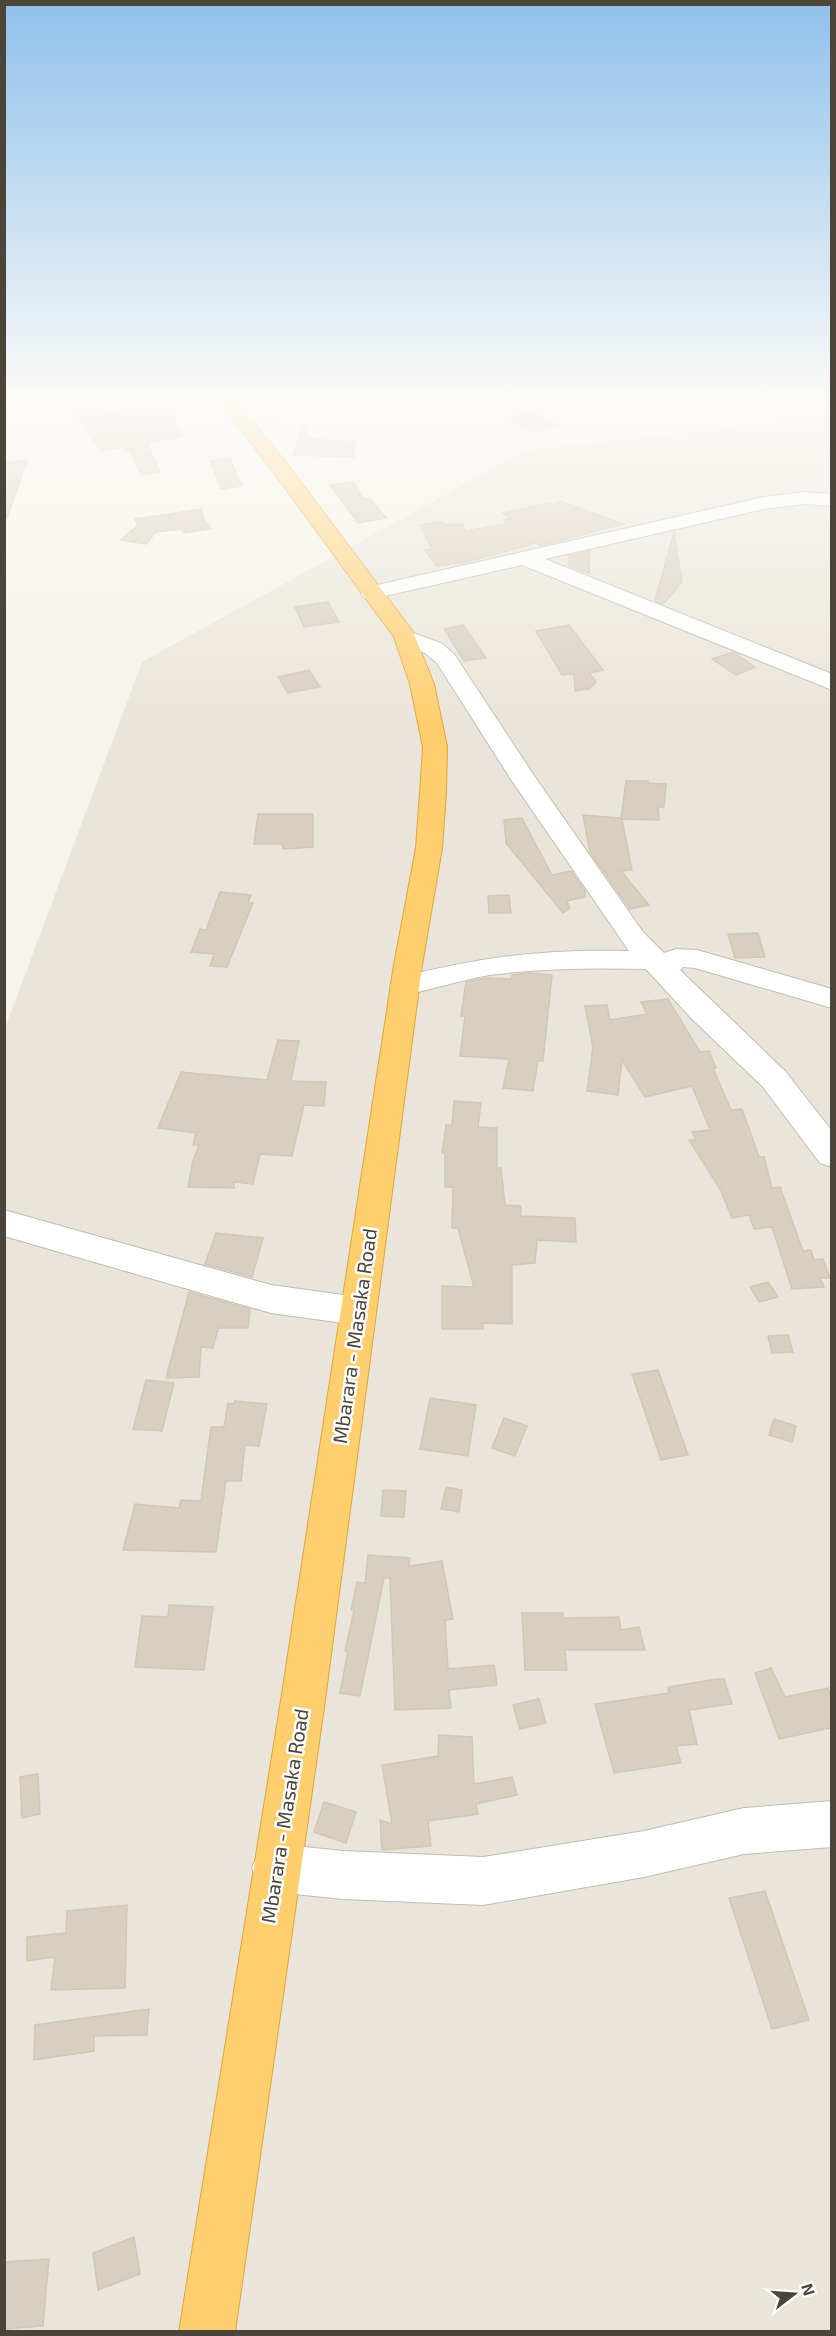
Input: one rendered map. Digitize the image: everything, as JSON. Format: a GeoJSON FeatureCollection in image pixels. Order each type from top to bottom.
{"type":"FeatureCollection","features":[{"type":"Feature","properties":{"kind":"highway","name":"Mbarara - Masaka Road"},"geometry":{"type":"LineString","coordinates":[[207,2331],[405,987],[429,848],[435,747],[428,703],[405,637],[308,508]]}},
{"type":"Feature","properties":{"kind":"street"},"geometry":{"type":"LineString","coordinates":[[372,593],[742,508]]}},
{"type":"Feature","properties":{"kind":"street"},"geometry":{"type":"LineString","coordinates":[[523,558],[670,615],[831,683]]}},
{"type":"Feature","properties":{"kind":"street"},"geometry":{"type":"LineString","coordinates":[[405,637],[433,648],[451,665],[608,904],[658,965],[774,1079],[831,1155]]}},
{"type":"Feature","properties":{"kind":"street"},"geometry":{"type":"LineString","coordinates":[[405,987],[489,966],[533,961],[566,958],[658,965],[676,958],[697,959],[831,999]]}},
{"type":"Feature","properties":{"kind":"street"},"geometry":{"type":"LineString","coordinates":[[4,1223],[271,1299],[358,1311]]}},
{"type":"Feature","properties":{"kind":"street"},"geometry":{"type":"LineString","coordinates":[[276,1868],[343,1875],[483,1881],[644,1854],[744,1831],[831,1824]]}},
{"type":"Feature","properties":{"kind":"shaded area"},"geometry":{"type":"Polygon","coordinates":[[[422,508],[831,508],[831,2331],[5,2331],[4,1031],[142,662],[422,508]]]}},
{"type":"Feature","properties":{"kind":"building"},"geometry":{"type":"Polygon","coordinates":[[[4,508],[10,508],[7,518],[4,517],[4,508]]]}},
{"type":"Feature","properties":{"kind":"building"},"geometry":{"type":"Polygon","coordinates":[[[347,508],[378,508],[386,518],[358,523],[347,508]]]}},
{"type":"Feature","properties":{"kind":"building"},"geometry":{"type":"Polygon","coordinates":[[[526,508],[579,508],[623,524],[540,546],[536,543],[467,562],[437,566],[425,550],[432,549],[420,525],[442,522],[444,525],[462,524],[466,531],[508,524],[504,520],[510,519],[503,513],[526,508]]]}},
{"type":"Feature","properties":{"kind":"building"},"geometry":{"type":"Polygon","coordinates":[[[202,509],[203,517],[211,529],[183,533],[181,529],[156,532],[146,544],[121,540],[138,525],[135,519],[202,509]]]}},
{"type":"Feature","properties":{"kind":"building"},"geometry":{"type":"Polygon","coordinates":[[[674,532],[682,582],[663,604],[655,601],[674,532]]]}},
{"type":"Feature","properties":{"kind":"building"},"geometry":{"type":"Polygon","coordinates":[[[590,551],[589,573],[569,566],[569,556],[590,551]]]}},
{"type":"Feature","properties":{"kind":"building"},"geometry":{"type":"Polygon","coordinates":[[[328,602],[339,622],[304,627],[295,607],[328,602]]]}},
{"type":"Feature","properties":{"kind":"building"},"geometry":{"type":"Polygon","coordinates":[[[463,625],[486,658],[464,661],[444,629],[463,625]]]}},
{"type":"Feature","properties":{"kind":"building"},"geometry":{"type":"Polygon","coordinates":[[[569,625],[603,670],[589,673],[596,682],[589,689],[575,691],[574,674],[562,675],[536,631],[569,625]]]}},
{"type":"Feature","properties":{"kind":"building"},"geometry":{"type":"Polygon","coordinates":[[[733,652],[755,667],[736,675],[712,659],[733,652]]]}},
{"type":"Feature","properties":{"kind":"building"},"geometry":{"type":"Polygon","coordinates":[[[309,670],[320,687],[288,693],[278,677],[309,670]]]}},
{"type":"Feature","properties":{"kind":"building"},"geometry":{"type":"Polygon","coordinates":[[[626,781],[666,784],[664,807],[658,807],[659,820],[622,819],[632,870],[621,871],[649,905],[630,909],[590,852],[583,815],[621,818],[626,781]]]}},
{"type":"Feature","properties":{"kind":"building"},"geometry":{"type":"Polygon","coordinates":[[[258,814],[313,814],[313,847],[283,849],[282,844],[254,844],[258,814]]]}},
{"type":"Feature","properties":{"kind":"building"},"geometry":{"type":"Polygon","coordinates":[[[522,818],[552,875],[571,871],[585,891],[585,897],[567,901],[570,908],[563,913],[506,843],[504,820],[522,818]]]}},
{"type":"Feature","properties":{"kind":"building"},"geometry":{"type":"Polygon","coordinates":[[[220,892],[251,895],[248,903],[253,903],[227,967],[210,966],[214,954],[191,952],[200,929],[206,930],[220,892]]]}},
{"type":"Feature","properties":{"kind":"building"},"geometry":{"type":"Polygon","coordinates":[[[509,895],[511,913],[489,913],[488,896],[509,895]]]}},
{"type":"Feature","properties":{"kind":"building"},"geometry":{"type":"Polygon","coordinates":[[[758,933],[765,957],[735,958],[728,934],[758,933]]]}},
{"type":"Feature","properties":{"kind":"building"},"geometry":{"type":"Polygon","coordinates":[[[529,973],[552,975],[543,1061],[538,1061],[533,1091],[503,1088],[509,1059],[460,1056],[465,1016],[461,1016],[466,982],[488,978],[512,979],[512,975],[529,973]]]}},
{"type":"Feature","properties":{"kind":"building"},"geometry":{"type":"Polygon","coordinates":[[[668,999],[700,1052],[709,1051],[716,1068],[713,1068],[731,1110],[742,1109],[759,1157],[764,1157],[772,1188],[780,1187],[803,1251],[811,1250],[814,1260],[823,1259],[830,1278],[820,1278],[824,1287],[792,1289],[772,1227],[754,1229],[749,1215],[732,1218],[720,1189],[689,1140],[696,1140],[692,1132],[710,1130],[692,1086],[645,1097],[622,1060],[618,1095],[587,1091],[593,1047],[585,1006],[607,1005],[610,1020],[647,1014],[641,1002],[668,999]]]}},
{"type":"Feature","properties":{"kind":"building"},"geometry":{"type":"Polygon","coordinates":[[[278,1040],[299,1041],[291,1081],[326,1082],[324,1106],[304,1105],[292,1156],[260,1154],[253,1184],[234,1182],[234,1188],[188,1187],[199,1145],[193,1145],[196,1133],[158,1128],[181,1072],[267,1080],[278,1040]]]}},
{"type":"Feature","properties":{"kind":"building"},"geometry":{"type":"Polygon","coordinates":[[[454,1101],[481,1103],[478,1127],[497,1128],[497,1168],[501,1168],[505,1205],[521,1206],[521,1216],[575,1218],[576,1242],[537,1240],[535,1263],[512,1265],[512,1324],[483,1323],[483,1329],[442,1329],[442,1286],[474,1287],[458,1228],[452,1228],[453,1187],[445,1187],[445,1153],[442,1153],[446,1125],[452,1125],[454,1101]]]}},
{"type":"Feature","properties":{"kind":"building"},"geometry":{"type":"Polygon","coordinates":[[[216,1233],[263,1238],[252,1277],[205,1264],[216,1233]]]}},
{"type":"Feature","properties":{"kind":"building"},"geometry":{"type":"Polygon","coordinates":[[[768,1282],[778,1297],[759,1302],[750,1287],[768,1282]]]}},
{"type":"Feature","properties":{"kind":"building"},"geometry":{"type":"Polygon","coordinates":[[[189,1292],[250,1309],[248,1328],[218,1328],[213,1348],[201,1347],[199,1377],[166,1378],[189,1292]]]}},
{"type":"Feature","properties":{"kind":"building"},"geometry":{"type":"Polygon","coordinates":[[[788,1335],[793,1352],[772,1353],[768,1336],[788,1335]]]}},
{"type":"Feature","properties":{"kind":"building"},"geometry":{"type":"Polygon","coordinates":[[[658,1370],[688,1455],[661,1460],[632,1374],[658,1370]]]}},
{"type":"Feature","properties":{"kind":"building"},"geometry":{"type":"Polygon","coordinates":[[[146,1380],[174,1383],[162,1431],[133,1429],[146,1380]]]}},
{"type":"Feature","properties":{"kind":"building"},"geometry":{"type":"Polygon","coordinates":[[[430,1398],[476,1405],[468,1456],[420,1449],[430,1398]]]}},
{"type":"Feature","properties":{"kind":"building"},"geometry":{"type":"Polygon","coordinates":[[[235,1401],[267,1404],[259,1446],[245,1445],[241,1481],[226,1481],[216,1552],[123,1550],[135,1504],[179,1508],[181,1500],[201,1501],[211,1427],[224,1427],[228,1403],[234,1404],[235,1401]]]}},
{"type":"Feature","properties":{"kind":"building"},"geometry":{"type":"Polygon","coordinates":[[[504,1418],[527,1426],[515,1456],[492,1448],[504,1418]]]}},
{"type":"Feature","properties":{"kind":"building"},"geometry":{"type":"Polygon","coordinates":[[[774,1419],[796,1426],[792,1442],[769,1435],[774,1419]]]}},
{"type":"Feature","properties":{"kind":"building"},"geometry":{"type":"Polygon","coordinates":[[[446,1487],[462,1490],[459,1512],[441,1509],[446,1487]]]}},
{"type":"Feature","properties":{"kind":"building"},"geometry":{"type":"Polygon","coordinates":[[[383,1490],[406,1491],[404,1517],[381,1516],[383,1490]]]}},
{"type":"Feature","properties":{"kind":"building"},"geometry":{"type":"Polygon","coordinates":[[[368,1555],[410,1558],[409,1566],[442,1561],[453,1619],[445,1620],[448,1669],[494,1665],[497,1685],[449,1690],[451,1708],[395,1710],[390,1578],[384,1578],[360,1696],[340,1693],[348,1651],[345,1651],[354,1611],[351,1610],[357,1582],[365,1583],[368,1555]]]}},
{"type":"Feature","properties":{"kind":"building"},"geometry":{"type":"Polygon","coordinates":[[[169,1605],[213,1607],[204,1670],[135,1667],[142,1616],[168,1617],[169,1605]]]}},
{"type":"Feature","properties":{"kind":"building"},"geometry":{"type":"Polygon","coordinates":[[[522,1613],[563,1613],[563,1618],[619,1617],[621,1630],[639,1627],[645,1650],[565,1650],[567,1670],[525,1670],[522,1613]]]}},
{"type":"Feature","properties":{"kind":"building"},"geometry":{"type":"Polygon","coordinates":[[[771,1668],[785,1697],[828,1688],[831,1697],[831,1728],[779,1739],[755,1673],[771,1668]]]}},
{"type":"Feature","properties":{"kind":"building"},"geometry":{"type":"Polygon","coordinates":[[[724,1679],[732,1704],[689,1710],[697,1744],[676,1746],[681,1763],[614,1773],[595,1704],[669,1693],[668,1687],[724,1679]]]}},
{"type":"Feature","properties":{"kind":"building"},"geometry":{"type":"Polygon","coordinates":[[[539,1699],[546,1723],[520,1729],[513,1705],[539,1699]]]}},
{"type":"Feature","properties":{"kind":"building"},"geometry":{"type":"Polygon","coordinates":[[[439,1735],[472,1737],[474,1784],[512,1777],[517,1795],[476,1804],[478,1814],[428,1821],[431,1846],[382,1850],[380,1820],[392,1824],[382,1765],[438,1756],[439,1735]]]}},
{"type":"Feature","properties":{"kind":"building"},"geometry":{"type":"Polygon","coordinates":[[[38,1774],[40,1814],[22,1818],[20,1777],[38,1774]]]}},
{"type":"Feature","properties":{"kind":"building"},"geometry":{"type":"Polygon","coordinates":[[[324,1802],[356,1812],[346,1843],[314,1832],[324,1802]]]}},
{"type":"Feature","properties":{"kind":"building"},"geometry":{"type":"Polygon","coordinates":[[[765,1891],[809,2020],[772,2029],[729,1898],[765,1891]]]}},
{"type":"Feature","properties":{"kind":"building"},"geometry":{"type":"Polygon","coordinates":[[[127,1905],[125,1988],[51,1990],[55,1957],[27,1961],[27,1937],[66,1933],[67,1911],[127,1905]]]}},
{"type":"Feature","properties":{"kind":"building"},"geometry":{"type":"Polygon","coordinates":[[[149,2009],[147,2035],[94,2036],[94,2051],[34,2060],[35,2025],[149,2009]]]}},
{"type":"Feature","properties":{"kind":"building"},"geometry":{"type":"Polygon","coordinates":[[[134,2237],[140,2274],[98,2290],[93,2253],[134,2237]]]}},
{"type":"Feature","properties":{"kind":"building"},"geometry":{"type":"Polygon","coordinates":[[[49,2259],[43,2326],[4,2329],[4,2262],[49,2259]]]}}]}
